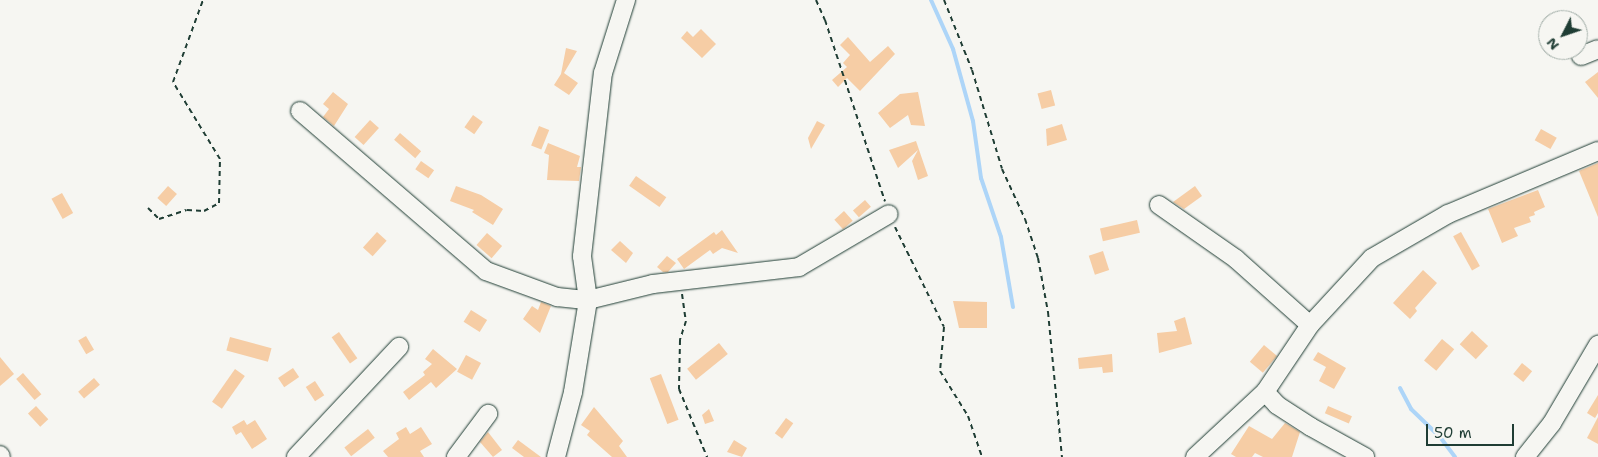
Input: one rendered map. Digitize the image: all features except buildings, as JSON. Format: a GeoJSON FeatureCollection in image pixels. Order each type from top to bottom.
{"type":"FeatureCollection","features":[{"type":"Feature","properties":{"kind":"street"},"geometry":{"type":"LineString","coordinates":[[556,457],[573,392],[588,300],[582,256],[603,73],[626,0]]}},
{"type":"Feature","properties":{"kind":"street"},"geometry":{"type":"LineString","coordinates":[[300,111],[486,271],[557,297],[588,300],[654,284],[799,266],[889,214]]}},
{"type":"Feature","properties":{"kind":"street"},"geometry":{"type":"LineString","coordinates":[[1195,457],[1265,392],[1310,325],[1372,258],[1448,214],[1598,151]]}},
{"type":"Feature","properties":{"kind":"street"},"geometry":{"type":"LineString","coordinates":[[1159,205],[1236,259],[1310,325]]}},
{"type":"Feature","properties":{"kind":"street"},"geometry":{"type":"LineString","coordinates":[[1525,457],[1552,423],[1598,345]]}},
{"type":"Feature","properties":{"kind":"street"},"geometry":{"type":"LineString","coordinates":[[296,457],[399,347]]}},
{"type":"Feature","properties":{"kind":"street"},"geometry":{"type":"LineString","coordinates":[[1265,392],[1298,418],[1365,457]]}},
{"type":"Feature","properties":{"kind":"street"},"geometry":{"type":"LineString","coordinates":[[456,457],[488,414]]}},
{"type":"Feature","properties":{"kind":"path"},"geometry":{"type":"LineString","coordinates":[[148,208],[159,219],[187,210],[204,212],[220,203],[220,159],[172,82],[203,0]]}},
{"type":"Feature","properties":{"kind":"path"},"geometry":{"type":"LineString","coordinates":[[816,0],[854,104],[889,214],[944,327],[940,371],[968,416],[982,457]]}},
{"type":"Feature","properties":{"kind":"path"},"geometry":{"type":"LineString","coordinates":[[944,0],[972,70],[1002,169],[1025,219],[1038,258],[1048,312],[1062,457]]}},
{"type":"Feature","properties":{"kind":"path"},"geometry":{"type":"LineString","coordinates":[[680,281],[686,321],[680,340],[679,389],[707,457]]}},
{"type":"Feature","properties":{"kind":"waterway"},"geometry":{"type":"LineString","coordinates":[[931,0],[953,49],[973,121],[981,178],[1001,237],[1013,307]]}},
{"type":"Feature","properties":{"kind":"waterway"},"geometry":{"type":"LineString","coordinates":[[1400,388],[1411,409],[1440,437],[1455,457]]}}]}
